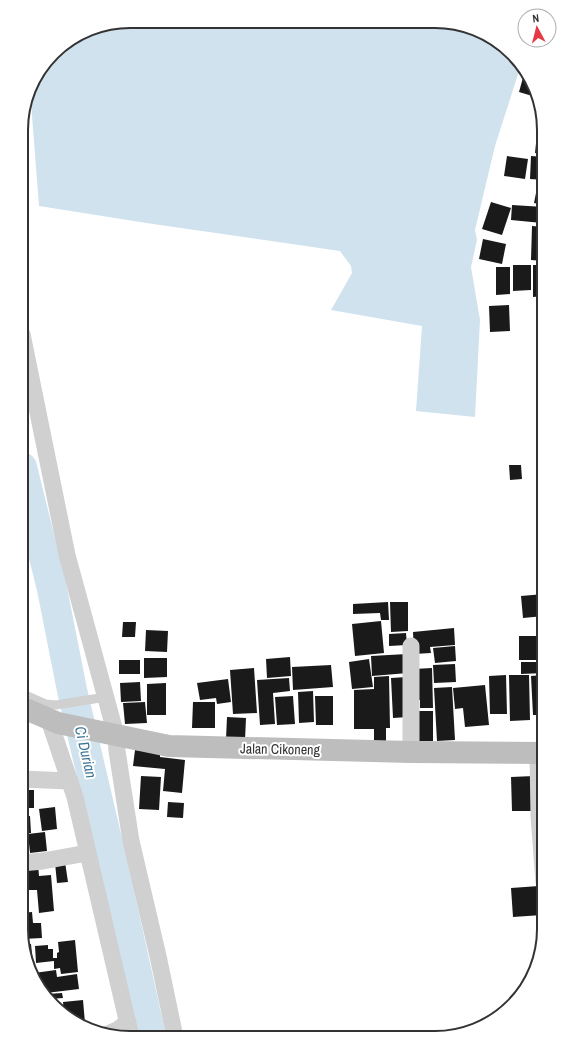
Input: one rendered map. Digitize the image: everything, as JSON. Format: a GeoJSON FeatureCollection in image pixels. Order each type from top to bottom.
{"type":"FeatureCollection","features":[{"type":"Feature","properties":{"kind":"street"},"geometry":{"type":"LineString","coordinates":[[28,363],[67,555],[100,698],[117,751],[131,841],[174,1031]]}},
{"type":"Feature","properties":{"kind":"street"},"geometry":{"type":"LineString","coordinates":[[411,646],[411,752]]}},
{"type":"Feature","properties":{"kind":"street","name":"Jalan Cikoneng"},"geometry":{"type":"LineString","coordinates":[[28,709],[112,733],[169,746],[411,752],[537,753]]}},
{"type":"Feature","properties":{"kind":"street"},"geometry":{"type":"LineString","coordinates":[[55,716],[129,1030],[117,1030]]}},
{"type":"Feature","properties":{"kind":"street"},"geometry":{"type":"LineString","coordinates":[[28,779],[70,781]]}},
{"type":"Feature","properties":{"kind":"street"},"geometry":{"type":"LineString","coordinates":[[28,862],[87,853]]}},
{"type":"Feature","properties":{"kind":"lane"},"geometry":{"type":"LineString","coordinates":[[28,695],[46,704],[55,716],[100,698]]}},
{"type":"Feature","properties":{"kind":"water"},"geometry":{"type":"Polygon","coordinates":[[[130,28],[448,29],[468,33],[492,45],[502,53],[519,72],[495,146],[475,230],[477,240],[471,267],[480,320],[475,417],[416,411],[422,326],[331,310],[352,273],[351,266],[340,251],[39,206],[31,103],[33,97],[45,73],[63,53],[79,42],[103,31],[130,28]]]}},
{"type":"Feature","properties":{"kind":"building"},"geometry":{"type":"Polygon","coordinates":[[[523,78],[531,96],[519,92],[523,78]]]}},
{"type":"Feature","properties":{"kind":"building"},"geometry":{"type":"Polygon","coordinates":[[[537,134],[537,153],[535,153],[537,134]]]}},
{"type":"Feature","properties":{"kind":"building"},"geometry":{"type":"Polygon","coordinates":[[[507,156],[528,159],[525,179],[504,176],[507,156]]]}},
{"type":"Feature","properties":{"kind":"building"},"geometry":{"type":"Polygon","coordinates":[[[531,156],[537,156],[537,180],[530,179],[531,156]]]}},
{"type":"Feature","properties":{"kind":"building"},"geometry":{"type":"Polygon","coordinates":[[[537,188],[537,204],[534,203],[537,188]]]}},
{"type":"Feature","properties":{"kind":"building"},"geometry":{"type":"Polygon","coordinates":[[[491,202],[511,208],[502,235],[482,229],[491,202]]]}},
{"type":"Feature","properties":{"kind":"building"},"geometry":{"type":"Polygon","coordinates":[[[512,205],[537,207],[537,223],[511,220],[512,205]]]}},
{"type":"Feature","properties":{"kind":"building"},"geometry":{"type":"Polygon","coordinates":[[[532,226],[537,226],[537,260],[531,260],[532,226]]]}},
{"type":"Feature","properties":{"kind":"building"},"geometry":{"type":"Polygon","coordinates":[[[483,239],[506,244],[502,264],[479,259],[483,239]]]}},
{"type":"Feature","properties":{"kind":"building"},"geometry":{"type":"Polygon","coordinates":[[[513,265],[531,265],[531,290],[513,291],[513,265]]]}},
{"type":"Feature","properties":{"kind":"building"},"geometry":{"type":"Polygon","coordinates":[[[533,265],[537,265],[537,297],[533,297],[533,265]]]}},
{"type":"Feature","properties":{"kind":"building"},"geometry":{"type":"Polygon","coordinates":[[[496,267],[510,267],[510,294],[496,295],[496,267]]]}},
{"type":"Feature","properties":{"kind":"building"},"geometry":{"type":"Polygon","coordinates":[[[509,305],[510,331],[490,332],[489,306],[509,305]]]}},
{"type":"Feature","properties":{"kind":"building"},"geometry":{"type":"Polygon","coordinates":[[[509,465],[521,465],[522,479],[510,480],[509,465]]]}},
{"type":"Feature","properties":{"kind":"building"},"geometry":{"type":"Polygon","coordinates":[[[537,595],[537,617],[523,618],[521,596],[537,595]]]}},
{"type":"Feature","properties":{"kind":"building"},"geometry":{"type":"Polygon","coordinates":[[[388,602],[389,620],[381,620],[380,613],[353,614],[353,604],[388,602]]]}},
{"type":"Feature","properties":{"kind":"building"},"geometry":{"type":"Polygon","coordinates":[[[390,602],[408,602],[408,631],[391,632],[390,602]]]}},
{"type":"Feature","properties":{"kind":"building"},"geometry":{"type":"Polygon","coordinates":[[[381,621],[384,653],[355,656],[352,624],[381,621]]]}},
{"type":"Feature","properties":{"kind":"building"},"geometry":{"type":"Polygon","coordinates":[[[123,622],[136,622],[135,637],[122,637],[123,622]]]}},
{"type":"Feature","properties":{"kind":"building"},"geometry":{"type":"Polygon","coordinates":[[[454,628],[455,645],[430,647],[431,653],[414,654],[413,632],[454,628]]]}},
{"type":"Feature","properties":{"kind":"building"},"geometry":{"type":"Polygon","coordinates":[[[146,630],[168,631],[167,652],[145,651],[146,630]]]}},
{"type":"Feature","properties":{"kind":"building"},"geometry":{"type":"Polygon","coordinates":[[[406,633],[407,645],[389,646],[389,634],[406,633]]]}},
{"type":"Feature","properties":{"kind":"building"},"geometry":{"type":"Polygon","coordinates":[[[519,636],[537,636],[537,660],[519,660],[519,636]]]}},
{"type":"Feature","properties":{"kind":"building"},"geometry":{"type":"Polygon","coordinates":[[[455,646],[456,661],[435,663],[433,648],[455,646]]]}},
{"type":"Feature","properties":{"kind":"building"},"geometry":{"type":"Polygon","coordinates":[[[407,654],[408,673],[372,676],[371,656],[407,654]]]}},
{"type":"Feature","properties":{"kind":"building"},"geometry":{"type":"Polygon","coordinates":[[[290,657],[291,676],[267,678],[266,659],[290,657]]]}},
{"type":"Feature","properties":{"kind":"building"},"geometry":{"type":"Polygon","coordinates":[[[144,658],[167,658],[167,677],[144,678],[144,658]]]}},
{"type":"Feature","properties":{"kind":"building"},"geometry":{"type":"Polygon","coordinates":[[[369,659],[373,687],[352,689],[349,662],[369,659]]]}},
{"type":"Feature","properties":{"kind":"building"},"geometry":{"type":"Polygon","coordinates":[[[119,660],[140,660],[140,674],[119,674],[119,660]]]}},
{"type":"Feature","properties":{"kind":"building"},"geometry":{"type":"Polygon","coordinates":[[[521,662],[537,662],[537,673],[521,674],[521,662]]]}},
{"type":"Feature","properties":{"kind":"building"},"geometry":{"type":"Polygon","coordinates":[[[455,664],[456,682],[434,683],[433,665],[455,664]]]}},
{"type":"Feature","properties":{"kind":"building"},"geometry":{"type":"Polygon","coordinates":[[[331,665],[333,687],[293,690],[292,667],[331,665]]]}},
{"type":"Feature","properties":{"kind":"building"},"geometry":{"type":"Polygon","coordinates":[[[254,668],[257,713],[233,714],[230,670],[254,668]]]}},
{"type":"Feature","properties":{"kind":"building"},"geometry":{"type":"Polygon","coordinates":[[[432,668],[433,708],[420,708],[420,700],[415,700],[414,669],[432,668]]]}},
{"type":"Feature","properties":{"kind":"building"},"geometry":{"type":"Polygon","coordinates":[[[506,675],[507,714],[490,714],[489,676],[506,675]]]}},
{"type":"Feature","properties":{"kind":"building"},"geometry":{"type":"Polygon","coordinates":[[[509,675],[529,675],[530,720],[510,721],[509,675]]]}},
{"type":"Feature","properties":{"kind":"building"},"geometry":{"type":"Polygon","coordinates":[[[389,676],[390,728],[386,728],[386,744],[374,744],[374,729],[354,729],[354,690],[374,689],[374,677],[389,676]]]}},
{"type":"Feature","properties":{"kind":"building"},"geometry":{"type":"Polygon","coordinates":[[[531,676],[537,676],[537,715],[533,715],[531,676]]]}},
{"type":"Feature","properties":{"kind":"building"},"geometry":{"type":"Polygon","coordinates":[[[407,677],[408,717],[393,718],[391,678],[407,677]]]}},
{"type":"Feature","properties":{"kind":"building"},"geometry":{"type":"Polygon","coordinates":[[[289,678],[290,691],[273,693],[275,724],[260,725],[257,680],[289,678]]]}},
{"type":"Feature","properties":{"kind":"building"},"geometry":{"type":"Polygon","coordinates":[[[228,679],[231,702],[217,704],[216,698],[200,700],[197,683],[228,679]]]}},
{"type":"Feature","properties":{"kind":"building"},"geometry":{"type":"Polygon","coordinates":[[[140,682],[141,701],[121,702],[120,683],[140,682]]]}},
{"type":"Feature","properties":{"kind":"building"},"geometry":{"type":"Polygon","coordinates":[[[166,683],[166,715],[147,715],[147,684],[166,683]]]}},
{"type":"Feature","properties":{"kind":"building"},"geometry":{"type":"Polygon","coordinates":[[[485,685],[489,725],[465,727],[463,708],[455,709],[453,688],[485,685]]]}},
{"type":"Feature","properties":{"kind":"building"},"geometry":{"type":"Polygon","coordinates":[[[452,687],[455,740],[437,741],[434,688],[452,687]]]}},
{"type":"Feature","properties":{"kind":"building"},"geometry":{"type":"Polygon","coordinates":[[[313,691],[314,722],[299,723],[298,692],[313,691]]]}},
{"type":"Feature","properties":{"kind":"building"},"geometry":{"type":"Polygon","coordinates":[[[293,696],[295,724],[277,725],[275,697],[293,696]]]}},
{"type":"Feature","properties":{"kind":"building"},"geometry":{"type":"Polygon","coordinates":[[[315,696],[333,696],[333,725],[316,725],[315,696]]]}},
{"type":"Feature","properties":{"kind":"building"},"geometry":{"type":"Polygon","coordinates":[[[145,702],[147,723],[125,724],[123,703],[145,702]]]}},
{"type":"Feature","properties":{"kind":"building"},"geometry":{"type":"Polygon","coordinates":[[[193,702],[215,702],[215,728],[192,728],[193,702]]]}},
{"type":"Feature","properties":{"kind":"building"},"geometry":{"type":"Polygon","coordinates":[[[414,711],[433,711],[433,741],[415,741],[414,711]]]}},
{"type":"Feature","properties":{"kind":"building"},"geometry":{"type":"Polygon","coordinates":[[[227,717],[246,718],[245,740],[226,739],[227,717]]]}},
{"type":"Feature","properties":{"kind":"building"},"geometry":{"type":"Polygon","coordinates":[[[28,719],[29,719],[28,753],[28,719]]]}},
{"type":"Feature","properties":{"kind":"building"},"geometry":{"type":"Polygon","coordinates":[[[135,750],[160,752],[160,757],[185,760],[182,793],[163,791],[165,769],[133,766],[135,750]]]}},
{"type":"Feature","properties":{"kind":"building"},"geometry":{"type":"Polygon","coordinates":[[[141,776],[161,777],[159,810],[139,809],[141,776]]]}},
{"type":"Feature","properties":{"kind":"building"},"geometry":{"type":"Polygon","coordinates":[[[534,776],[535,811],[512,811],[511,777],[534,776]]]}},
{"type":"Feature","properties":{"kind":"building"},"geometry":{"type":"Polygon","coordinates":[[[28,790],[34,790],[34,808],[28,808],[28,790]]]}},
{"type":"Feature","properties":{"kind":"building"},"geometry":{"type":"Polygon","coordinates":[[[168,802],[184,803],[183,818],[167,817],[168,802]]]}},
{"type":"Feature","properties":{"kind":"building"},"geometry":{"type":"Polygon","coordinates":[[[55,807],[57,829],[42,831],[39,809],[55,807]]]}},
{"type":"Feature","properties":{"kind":"building"},"geometry":{"type":"Polygon","coordinates":[[[28,816],[30,816],[31,833],[28,833],[28,816]]]}},
{"type":"Feature","properties":{"kind":"building"},"geometry":{"type":"Polygon","coordinates":[[[45,832],[47,851],[30,853],[28,834],[45,832]]]}},
{"type":"Feature","properties":{"kind":"building"},"geometry":{"type":"Polygon","coordinates":[[[65,862],[68,882],[57,883],[55,863],[65,862]]]}},
{"type":"Feature","properties":{"kind":"building"},"geometry":{"type":"Polygon","coordinates":[[[38,864],[39,876],[51,875],[54,911],[39,913],[37,890],[28,890],[28,865],[38,864]]]}},
{"type":"Feature","properties":{"kind":"building"},"geometry":{"type":"Polygon","coordinates":[[[537,886],[537,915],[513,917],[511,888],[537,886]]]}},
{"type":"Feature","properties":{"kind":"building"},"geometry":{"type":"Polygon","coordinates":[[[28,912],[32,912],[33,923],[41,923],[42,938],[29,939],[28,912]]]}},
{"type":"Feature","properties":{"kind":"building"},"geometry":{"type":"Polygon","coordinates":[[[75,940],[78,972],[61,974],[60,968],[54,969],[54,961],[36,963],[35,946],[48,945],[48,949],[53,949],[53,958],[57,958],[57,953],[59,952],[58,942],[75,940]]]}},
{"type":"Feature","properties":{"kind":"building"},"geometry":{"type":"Polygon","coordinates":[[[29,944],[31,944],[33,960],[30,949],[29,944]]]}},
{"type":"Feature","properties":{"kind":"building"},"geometry":{"type":"Polygon","coordinates":[[[56,970],[57,977],[77,974],[79,989],[50,992],[37,973],[56,970]]]}},
{"type":"Feature","properties":{"kind":"building"},"geometry":{"type":"Polygon","coordinates":[[[62,993],[63,998],[56,999],[51,994],[62,993]]]}},
{"type":"Feature","properties":{"kind":"building"},"geometry":{"type":"Polygon","coordinates":[[[83,1000],[85,1021],[63,1006],[63,1002],[83,1000]]]}},
{"type":"Feature","properties":{"kind":"waterway","name":"Ci Durian"},"geometry":{"type":"LineString","coordinates":[[28,491],[52,589],[72,690],[150,1031]]}}]}
